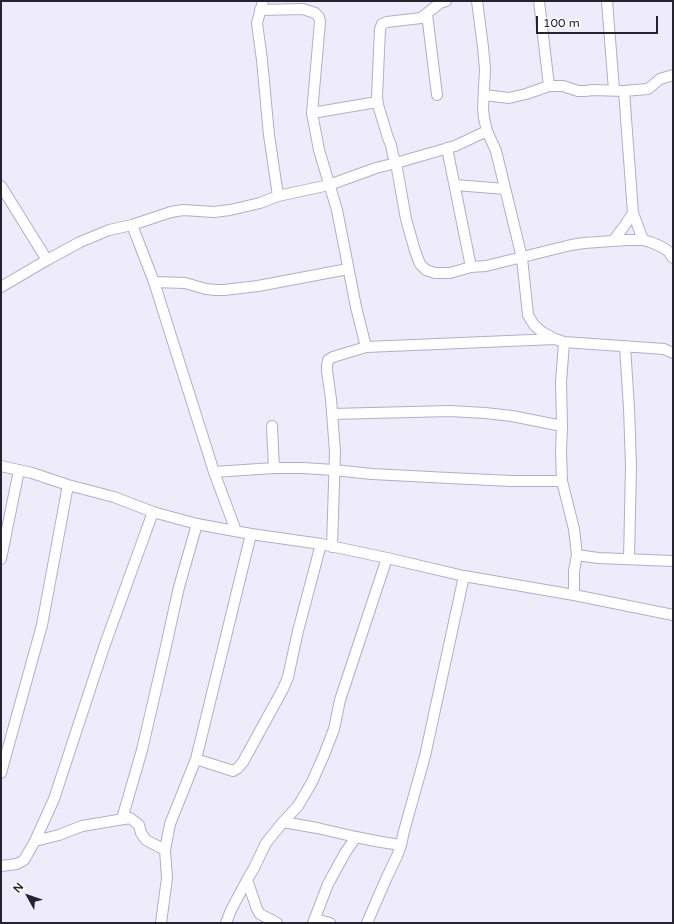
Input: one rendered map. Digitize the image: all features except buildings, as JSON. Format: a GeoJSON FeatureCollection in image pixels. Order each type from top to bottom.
{"type":"FeatureCollection","features":[{"type":"Feature","properties":{"kind":"street"},"geometry":{"type":"LineString","coordinates":[[446,1],[440,3],[421,18],[393,20],[382,24],[379,37],[377,102],[391,145],[392,155],[396,163],[406,219],[420,264],[426,270],[435,273],[450,273],[471,267],[486,266],[522,258],[571,245],[643,240],[660,246],[668,251],[673,258]]}},
{"type":"Feature","properties":{"kind":"street"},"geometry":{"type":"LineString","coordinates":[[477,1],[484,54],[484,118],[487,131],[496,151],[522,258],[528,315],[534,325],[542,332],[560,341]]}},
{"type":"Feature","properties":{"kind":"street"},"geometry":{"type":"LineString","coordinates":[[539,1],[549,86]]}},
{"type":"Feature","properties":{"kind":"street"},"geometry":{"type":"LineString","coordinates":[[606,1],[619,91],[633,213],[643,240]]}},
{"type":"Feature","properties":{"kind":"street"},"geometry":{"type":"LineString","coordinates":[[278,196],[269,135],[257,25],[262,6],[303,9],[315,13],[320,17],[312,113],[318,150],[337,210],[348,270],[366,347]]}},
{"type":"Feature","properties":{"kind":"street"},"geometry":{"type":"LineString","coordinates":[[427,14],[437,95]]}},
{"type":"Feature","properties":{"kind":"street"},"geometry":{"type":"LineString","coordinates":[[484,96],[509,98],[549,86],[564,86],[578,91],[648,89],[660,79],[673,75]]}},
{"type":"Feature","properties":{"kind":"street"},"geometry":{"type":"LineString","coordinates":[[312,113],[377,102]]}},
{"type":"Feature","properties":{"kind":"street"},"geometry":{"type":"LineString","coordinates":[[1,287],[80,242],[109,230],[132,225],[172,212],[183,210],[214,212],[230,210],[260,203],[278,196],[329,185],[359,173],[455,146],[487,131]]}},
{"type":"Feature","properties":{"kind":"street"},"geometry":{"type":"LineString","coordinates":[[447,148],[471,267]]}},
{"type":"Feature","properties":{"kind":"street"},"geometry":{"type":"LineString","coordinates":[[454,185],[505,189]]}},
{"type":"Feature","properties":{"kind":"street"},"geometry":{"type":"LineString","coordinates":[[1,186],[47,260]]}},
{"type":"Feature","properties":{"kind":"street"},"geometry":{"type":"LineString","coordinates":[[613,241],[633,213]]}},
{"type":"Feature","properties":{"kind":"street"},"geometry":{"type":"LineString","coordinates":[[132,225],[154,282],[214,472],[236,531]]}},
{"type":"Feature","properties":{"kind":"street"},"geometry":{"type":"LineString","coordinates":[[154,282],[184,283],[224,290],[258,286],[348,270]]}},
{"type":"Feature","properties":{"kind":"street"},"geometry":{"type":"LineString","coordinates":[[560,341],[562,481],[574,529],[577,555],[573,582],[574,595]]}},
{"type":"Feature","properties":{"kind":"street"},"geometry":{"type":"LineString","coordinates":[[332,547],[335,452],[331,399],[326,372],[328,360],[332,357],[366,347],[560,341],[664,349],[673,353]]}},
{"type":"Feature","properties":{"kind":"street"},"geometry":{"type":"LineString","coordinates":[[625,346],[630,408],[631,466],[629,559]]}},
{"type":"Feature","properties":{"kind":"street"},"geometry":{"type":"LineString","coordinates":[[332,414],[450,411],[471,412],[512,416],[562,426]]}},
{"type":"Feature","properties":{"kind":"street"},"geometry":{"type":"LineString","coordinates":[[272,426],[274,468]]}},
{"type":"Feature","properties":{"kind":"street"},"geometry":{"type":"LineString","coordinates":[[1,466],[32,473],[68,486],[114,497],[152,512],[197,524],[251,534],[321,544],[464,576],[574,595],[673,615]]}},
{"type":"Feature","properties":{"kind":"street"},"geometry":{"type":"LineString","coordinates":[[214,472],[274,468],[334,470],[372,474],[512,481],[562,481]]}},
{"type":"Feature","properties":{"kind":"street"},"geometry":{"type":"LineString","coordinates":[[1,559],[19,470]]}},
{"type":"Feature","properties":{"kind":"street"},"geometry":{"type":"LineString","coordinates":[[1,773],[42,625],[68,486]]}},
{"type":"Feature","properties":{"kind":"street"},"geometry":{"type":"LineString","coordinates":[[1,866],[12,866],[24,860],[35,841],[54,799],[104,647],[152,512]]}},
{"type":"Feature","properties":{"kind":"street"},"geometry":{"type":"LineString","coordinates":[[122,819],[142,750],[179,587],[197,524]]}},
{"type":"Feature","properties":{"kind":"street"},"geometry":{"type":"LineString","coordinates":[[161,923],[167,878],[165,850],[170,824],[196,759],[251,534]]}},
{"type":"Feature","properties":{"kind":"street"},"geometry":{"type":"LineString","coordinates":[[196,759],[233,771],[243,762],[286,683],[321,544]]}},
{"type":"Feature","properties":{"kind":"street"},"geometry":{"type":"LineString","coordinates":[[577,555],[598,558],[673,561]]}},
{"type":"Feature","properties":{"kind":"street"},"geometry":{"type":"LineString","coordinates":[[226,923],[246,880],[254,868],[266,843],[298,806],[307,792],[324,755],[334,729],[340,700],[387,558]]}},
{"type":"Feature","properties":{"kind":"street"},"geometry":{"type":"LineString","coordinates":[[366,923],[401,845],[425,756],[464,576]]}},
{"type":"Feature","properties":{"kind":"street"},"geometry":{"type":"LineString","coordinates":[[35,841],[59,835],[82,826],[130,818],[137,822],[143,837],[146,840],[165,850]]}},
{"type":"Feature","properties":{"kind":"street"},"geometry":{"type":"LineString","coordinates":[[283,822],[401,845]]}},
{"type":"Feature","properties":{"kind":"street"},"geometry":{"type":"LineString","coordinates":[[330,923],[314,921],[328,884],[345,853],[356,837]]}},
{"type":"Feature","properties":{"kind":"street"},"geometry":{"type":"LineString","coordinates":[[246,880],[257,909],[258,919],[277,923]]}}]}
